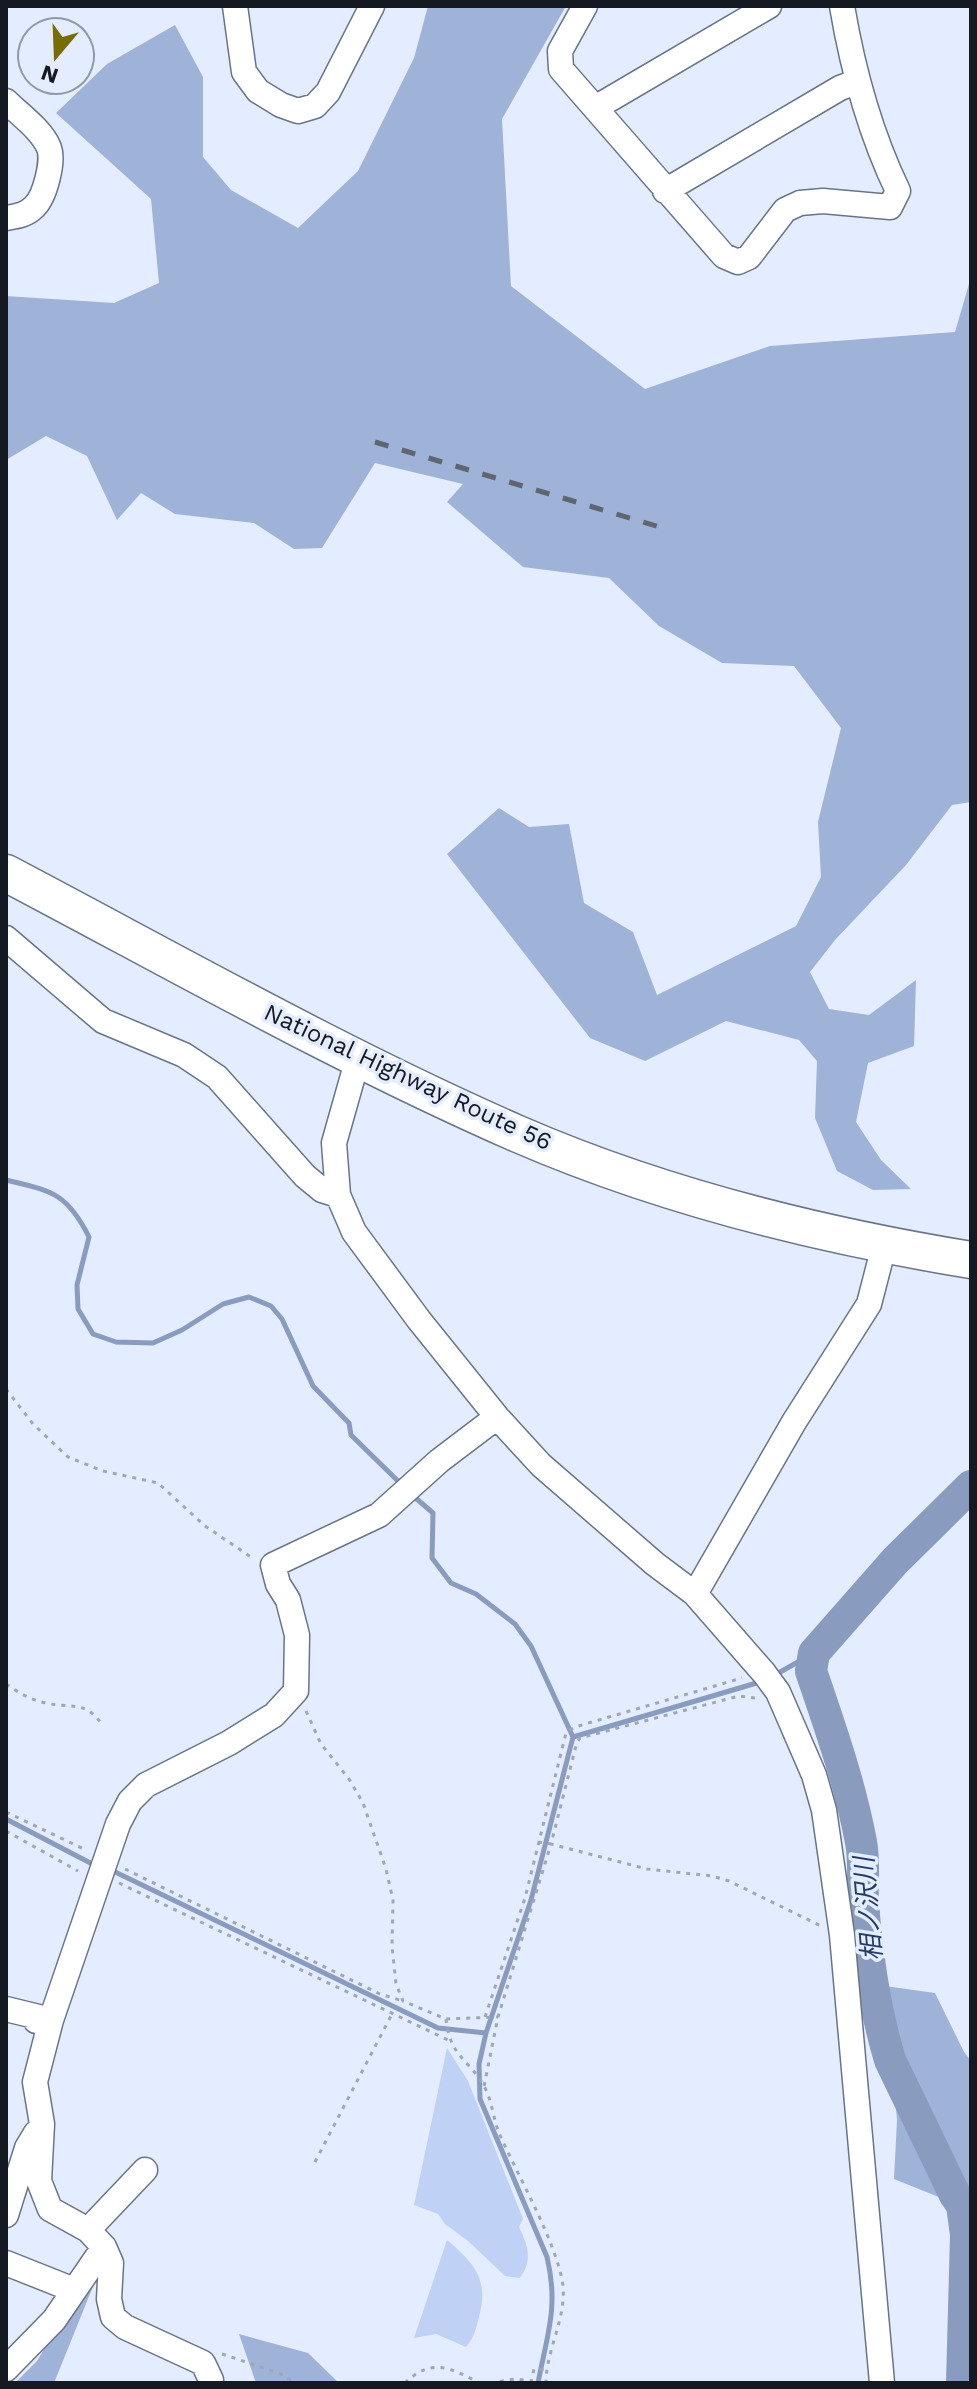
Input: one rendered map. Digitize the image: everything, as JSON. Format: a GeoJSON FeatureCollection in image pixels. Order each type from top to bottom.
{"type":"FeatureCollection","features":[{"type":"Feature","properties":{"kind":"highway","name":"National Highway Route 56"},"geometry":{"type":"LineString","coordinates":[[6,873],[358,1058],[519,1135],[644,1181],[769,1219],[884,1246],[971,1260]]}},
{"type":"Feature","properties":{"kind":"street"},"geometry":{"type":"LineString","coordinates":[[235,6],[244,72],[258,91],[298,111],[315,106],[328,92],[372,6]]}},
{"type":"Feature","properties":{"kind":"street"},"geometry":{"type":"LineString","coordinates":[[585,6],[560,51],[561,69],[724,256],[738,262],[749,257],[785,210],[800,203],[823,201],[890,207],[898,191],[879,152],[856,82],[842,6]]}},
{"type":"Feature","properties":{"kind":"street"},"geometry":{"type":"LineString","coordinates":[[595,108],[769,6]]}},
{"type":"Feature","properties":{"kind":"street"},"geometry":{"type":"LineString","coordinates":[[665,191],[840,88],[856,82]]}},
{"type":"Feature","properties":{"kind":"street"},"geometry":{"type":"LineString","coordinates":[[6,101],[49,147],[51,166],[38,204],[21,216],[6,218]]}},
{"type":"Feature","properties":{"kind":"street"},"geometry":{"type":"LineString","coordinates":[[6,938],[103,1021],[184,1055],[217,1077],[305,1176],[322,1190],[338,1195]]}},
{"type":"Feature","properties":{"kind":"street"},"geometry":{"type":"LineString","coordinates":[[358,1058],[334,1143],[338,1195],[354,1232],[380,1270],[497,1417],[541,1465],[655,1564],[695,1594],[770,1683],[814,1775],[824,1810],[842,1935],[882,2383]]}},
{"type":"Feature","properties":{"kind":"street"},"geometry":{"type":"LineString","coordinates":[[695,1594],[794,1422],[869,1304],[884,1246]]}},
{"type":"Feature","properties":{"kind":"street"},"geometry":{"type":"LineString","coordinates":[[207,2373],[125,2327],[113,2317],[109,2299],[111,2263],[96,2239],[50,2209],[39,2181],[42,2124],[35,2082],[51,2020],[101,1870],[130,1801],[146,1785],[229,1743],[274,1715],[296,1691],[297,1635],[288,1600],[278,1584],[273,1565],[379,1515],[439,1461],[497,1417]]}},
{"type":"Feature","properties":{"kind":"street"},"geometry":{"type":"LineString","coordinates":[[6,2009],[51,2020]]}},
{"type":"Feature","properties":{"kind":"street"},"geometry":{"type":"LineString","coordinates":[[6,2022],[51,2020]]}},
{"type":"Feature","properties":{"kind":"street"},"geometry":{"type":"LineString","coordinates":[[6,2215],[27,2148],[42,2124]]}},
{"type":"Feature","properties":{"kind":"street"},"geometry":{"type":"LineString","coordinates":[[6,2369],[54,2320],[74,2290],[96,2239],[145,2170]]}},
{"type":"Feature","properties":{"kind":"street"},"geometry":{"type":"LineString","coordinates":[[6,2263],[74,2290]]}},
{"type":"Feature","properties":{"kind":"path"},"geometry":{"type":"LineString","coordinates":[[6,1389],[33,1424],[68,1457],[103,1471],[158,1483],[205,1526],[252,1559],[273,1565]]}},
{"type":"Feature","properties":{"kind":"path"},"geometry":{"type":"LineString","coordinates":[[485,2017],[525,1898],[566,1733],[575,1727],[748,1676],[770,1683]]}},
{"type":"Feature","properties":{"kind":"path"},"geometry":{"type":"LineString","coordinates":[[484,2086],[498,2017],[580,1738],[739,1696],[770,1683]]}},
{"type":"Feature","properties":{"kind":"path"},"geometry":{"type":"LineString","coordinates":[[6,1684],[22,1696],[85,1708],[94,1712],[102,1725]]}},
{"type":"Feature","properties":{"kind":"path"},"geometry":{"type":"LineString","coordinates":[[296,1691],[321,1744],[363,1803],[386,1869],[393,1900],[392,1946],[396,1984],[403,2001]]}},
{"type":"Feature","properties":{"kind":"path"},"geometry":{"type":"LineString","coordinates":[[6,1812],[101,1870],[380,1994],[446,2019],[498,2017]]}},
{"type":"Feature","properties":{"kind":"path"},"geometry":{"type":"LineString","coordinates":[[6,1831],[85,1875],[101,1870]]}},
{"type":"Feature","properties":{"kind":"path"},"geometry":{"type":"LineString","coordinates":[[538,1842],[647,1869],[712,1876],[729,1881],[842,1935]]}},
{"type":"Feature","properties":{"kind":"path"},"geometry":{"type":"LineString","coordinates":[[101,1870],[108,1878],[448,2040],[484,2086],[493,2118],[542,2227],[563,2286],[562,2313],[546,2370],[546,2383]]}},
{"type":"Feature","properties":{"kind":"path"},"geometry":{"type":"LineString","coordinates":[[344,1991],[350,1979]]}},
{"type":"Feature","properties":{"kind":"path"},"geometry":{"type":"LineString","coordinates":[[315,2162],[392,2014]]}},
{"type":"Feature","properties":{"kind":"path"},"geometry":{"type":"LineString","coordinates":[[446,2019],[448,2040]]}},
{"type":"Feature","properties":{"kind":"path"},"geometry":{"type":"LineString","coordinates":[[207,2373],[213,2353],[279,2373],[296,2383]]}},
{"type":"Feature","properties":{"kind":"path"},"geometry":{"type":"LineString","coordinates":[[405,2383],[428,2367],[448,2367],[480,2383]]}},
{"type":"Feature","properties":{"kind":"path"},"geometry":{"type":"LineString","coordinates":[[490,2383],[515,2379],[531,2382],[534,2369],[546,2370]]}},
{"type":"Feature","properties":{"kind":"shaded area"},"geometry":{"type":"Polygon","coordinates":[[[428,6],[566,6],[502,119],[511,286],[645,389],[770,346],[955,332],[971,277],[971,802],[952,805],[906,865],[835,940],[810,972],[829,1009],[869,1015],[916,980],[914,1046],[868,1063],[856,1122],[881,1160],[911,1189],[873,1190],[837,1171],[815,1118],[817,1061],[799,1040],[726,1021],[645,1061],[590,1038],[447,854],[499,808],[529,827],[569,824],[584,903],[633,932],[657,995],[796,926],[821,877],[818,822],[841,728],[794,666],[722,663],[659,626],[609,578],[523,567],[447,502],[463,484],[375,463],[322,548],[294,549],[254,523],[175,514],[141,493],[117,520],[87,456],[46,436],[6,460],[6,296],[114,303],[159,283],[151,199],[56,113],[74,96],[96,96],[96,75],[107,64],[175,25],[203,77],[203,157],[231,190],[298,228],[358,171],[414,58],[428,6]]]}},
{"type":"Feature","properties":{"kind":"shaded area"},"geometry":{"type":"Polygon","coordinates":[[[885,1986],[935,1993],[971,2061],[971,2210],[894,2179],[897,2120],[885,1986]]]}},
{"type":"Feature","properties":{"kind":"shaded area"},"geometry":{"type":"Polygon","coordinates":[[[447,2048],[468,2081],[523,2219],[519,2227],[527,2246],[528,2259],[520,2278],[505,2276],[445,2224],[438,2214],[414,2205],[447,2048]]]}},
{"type":"Feature","properties":{"kind":"shaded area"},"geometry":{"type":"Polygon","coordinates":[[[447,2240],[472,2265],[481,2282],[479,2317],[473,2337],[466,2347],[436,2334],[414,2338],[447,2240]]]}},
{"type":"Feature","properties":{"kind":"shaded area"},"geometry":{"type":"Polygon","coordinates":[[[96,2279],[54,2383],[15,2383],[37,2361],[79,2290],[96,2279]]]}},
{"type":"Feature","properties":{"kind":"shaded area"},"geometry":{"type":"Polygon","coordinates":[[[239,2334],[308,2353],[339,2383],[256,2383],[239,2334]]]}},
{"type":"Feature","properties":{"kind":"waterway"},"geometry":{"type":"LineString","coordinates":[[6,1180],[56,1196],[81,1222],[89,1237],[77,1285],[78,1309],[93,1334],[116,1342],[153,1343],[182,1330],[223,1304],[249,1297],[271,1306],[282,1319],[313,1386],[349,1423],[351,1435],[401,1484]]}},
{"type":"Feature","properties":{"kind":"waterway","name":"相ノ沢川"},"geometry":{"type":"LineString","coordinates":[[962,2383],[966,2235],[962,2205],[890,2060],[869,1963],[861,1842],[845,1777],[811,1671],[814,1653],[895,1561],[971,1486]]}},
{"type":"Feature","properties":{"kind":"waterway"},"geometry":{"type":"LineString","coordinates":[[411,1494],[433,1513],[432,1558],[451,1583],[476,1594],[515,1624],[531,1646],[573,1737],[531,1900],[486,2033],[479,2064],[480,2099],[547,2257],[552,2306],[538,2383]]}},
{"type":"Feature","properties":{"kind":"waterway"},"geometry":{"type":"LineString","coordinates":[[773,1676],[814,1653]]}},
{"type":"Feature","properties":{"kind":"waterway"},"geometry":{"type":"LineString","coordinates":[[573,1737],[760,1682]]}},
{"type":"Feature","properties":{"kind":"waterway"},"geometry":{"type":"LineString","coordinates":[[6,1819],[98,1867]]}},
{"type":"Feature","properties":{"kind":"waterway"},"geometry":{"type":"LineString","coordinates":[[111,1870],[438,2028],[486,2033]]}},
{"type":"Feature","properties":{"kind":"railway"},"geometry":{"type":"LineString","coordinates":[[375,442],[660,527]]}}]}
